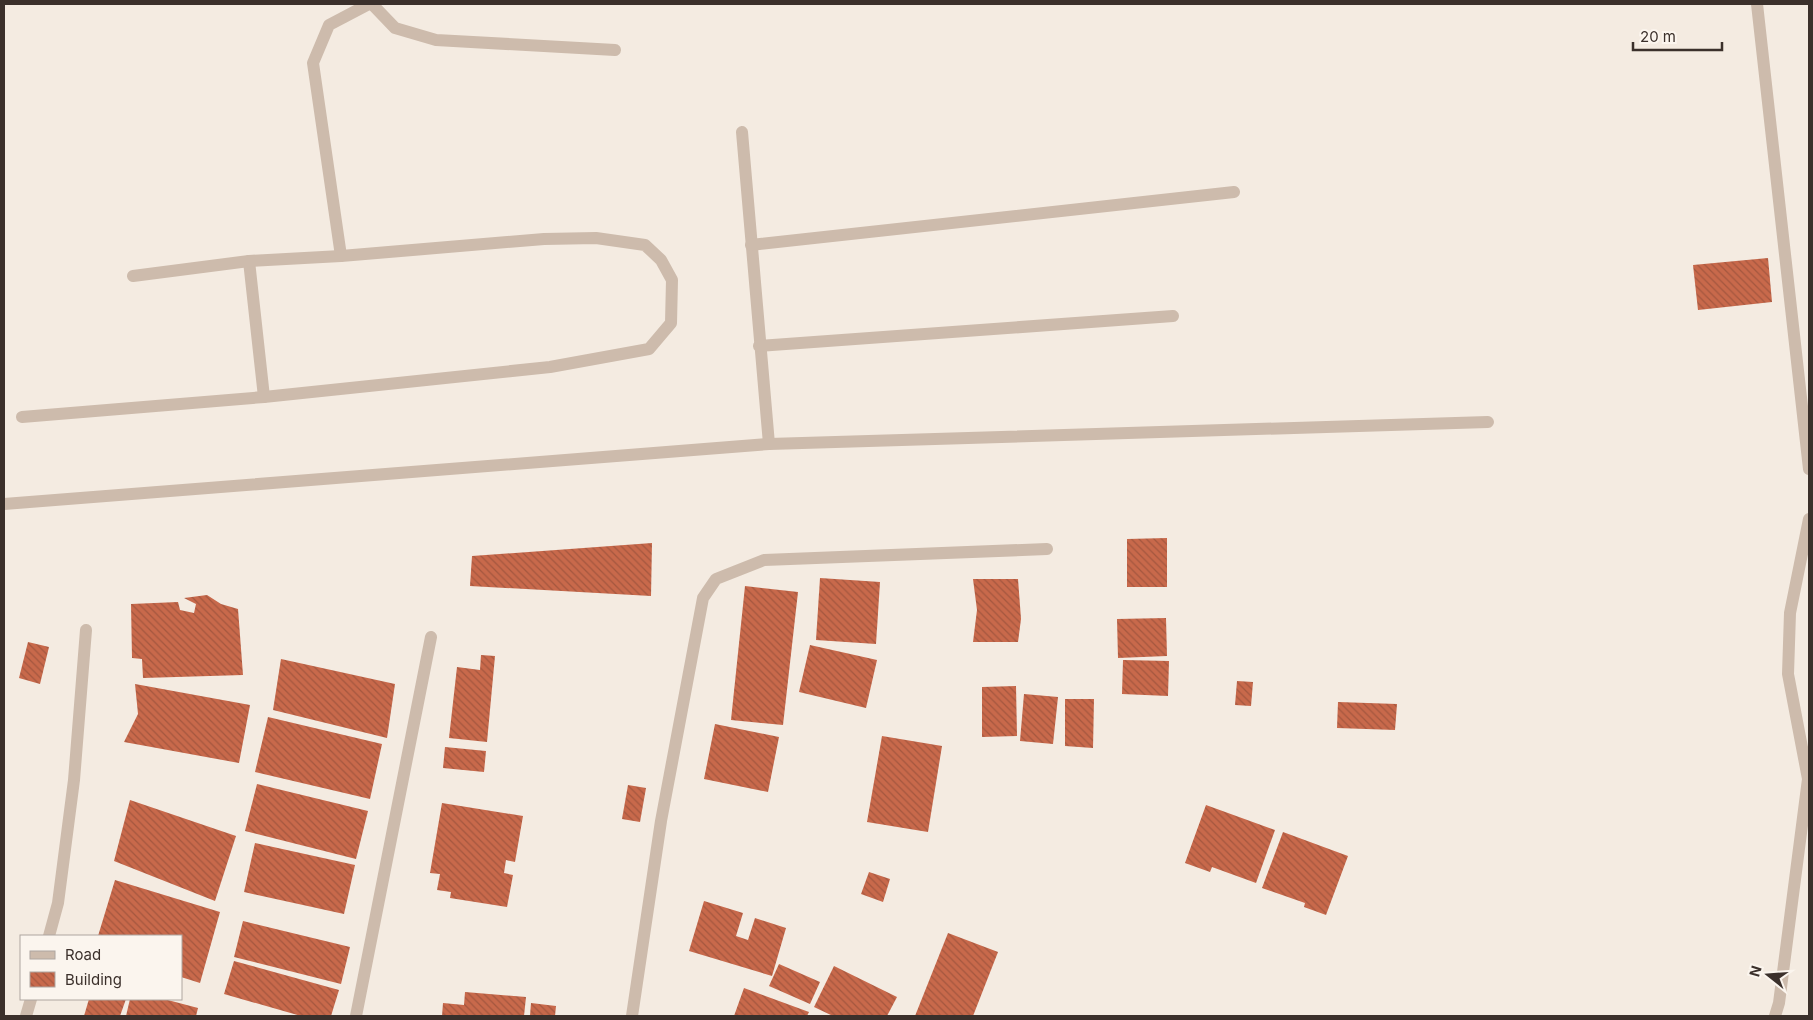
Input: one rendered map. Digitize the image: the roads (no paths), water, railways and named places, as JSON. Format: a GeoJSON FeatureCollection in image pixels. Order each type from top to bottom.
{"type":"FeatureCollection","features":[{"type":"Feature","properties":{"kind":"street"},"geometry":{"type":"LineString","coordinates":[[341,256],[313,62],[328,25],[370,4],[395,28],[436,40],[615,50]]}},
{"type":"Feature","properties":{"kind":"street"},"geometry":{"type":"LineString","coordinates":[[1757,4],[1809,469]]}},
{"type":"Feature","properties":{"kind":"street"},"geometry":{"type":"LineString","coordinates":[[742,132],[759,346],[769,444]]}},
{"type":"Feature","properties":{"kind":"street"},"geometry":{"type":"LineString","coordinates":[[751,245],[1234,192]]}},
{"type":"Feature","properties":{"kind":"street"},"geometry":{"type":"LineString","coordinates":[[22,417],[264,397],[550,367],[648,349],[671,323],[672,280],[661,260],[645,245],[596,238],[544,239],[341,256],[249,261],[133,276]]}},
{"type":"Feature","properties":{"kind":"street"},"geometry":{"type":"LineString","coordinates":[[249,261],[264,397]]}},
{"type":"Feature","properties":{"kind":"street"},"geometry":{"type":"LineString","coordinates":[[759,346],[1173,316]]}},
{"type":"Feature","properties":{"kind":"street"},"geometry":{"type":"LineString","coordinates":[[4,504],[769,444],[1488,422]]}},
{"type":"Feature","properties":{"kind":"street"},"geometry":{"type":"LineString","coordinates":[[1775,1016],[1780,994],[1809,776],[1788,674],[1790,613],[1809,519]]}},
{"type":"Feature","properties":{"kind":"street"},"geometry":{"type":"LineString","coordinates":[[632,1016],[661,821],[703,598],[716,579],[764,560],[1047,549]]}},
{"type":"Feature","properties":{"kind":"street"},"geometry":{"type":"LineString","coordinates":[[48,935],[58,903],[74,780],[86,630]]}},
{"type":"Feature","properties":{"kind":"street"},"geometry":{"type":"LineString","coordinates":[[356,1016],[431,636]]}},
{"type":"Feature","properties":{"kind":"street"},"geometry":{"type":"LineString","coordinates":[[26,1016],[31,1000]]}}]}
